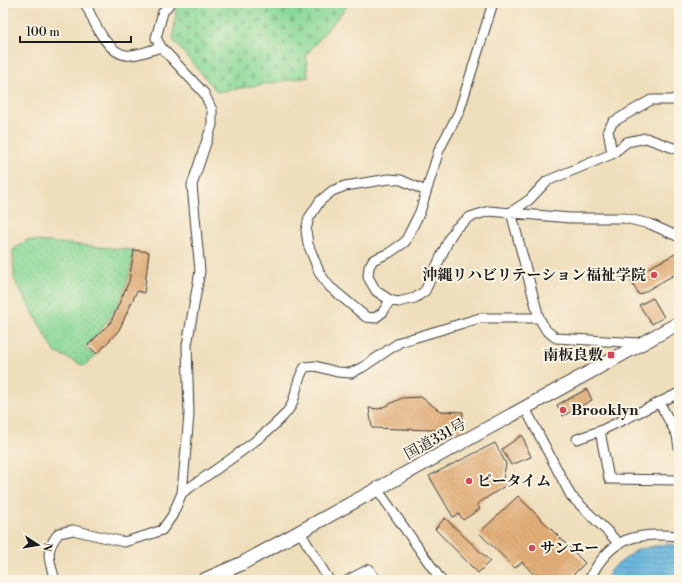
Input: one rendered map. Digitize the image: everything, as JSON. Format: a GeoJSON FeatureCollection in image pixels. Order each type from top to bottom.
{"type":"FeatureCollection","features":[{"type":"Feature","properties":{"kind":"highway","name":"国道331号"},"geometry":{"type":"LineString","coordinates":[[204,580],[241,564],[679,323]]}},
{"type":"Feature","properties":{"kind":"street"},"geometry":{"type":"LineString","coordinates":[[84,3],[102,38],[119,54],[130,56],[161,47]]}},
{"type":"Feature","properties":{"kind":"street"},"geometry":{"type":"LineString","coordinates":[[55,580],[48,556],[50,544],[58,533],[73,530],[124,542],[148,535],[162,530],[172,516],[182,493],[189,415],[187,345],[200,271],[192,185],[212,125],[212,110],[204,93],[161,47],[156,38],[163,12],[170,3]]}},
{"type":"Feature","properties":{"kind":"street"},"geometry":{"type":"LineString","coordinates":[[493,3],[459,112],[439,150],[420,212],[405,242],[389,253],[373,260],[369,267],[368,276],[376,291],[390,300],[398,302],[415,298],[425,291],[450,237],[463,222],[480,213],[511,212],[562,218],[624,218],[650,224],[679,237]]}},
{"type":"Feature","properties":{"kind":"street"},"geometry":{"type":"LineString","coordinates":[[612,154],[608,130],[613,122],[650,100],[672,100],[679,97]]}},
{"type":"Feature","properties":{"kind":"street"},"geometry":{"type":"LineString","coordinates":[[511,212],[529,200],[547,181],[612,154],[628,142],[646,138],[679,150]]}},
{"type":"Feature","properties":{"kind":"street"},"geometry":{"type":"LineString","coordinates":[[390,300],[383,312],[375,318],[366,317],[330,287],[320,274],[308,244],[306,230],[309,218],[320,201],[332,191],[345,186],[389,179],[400,180],[426,190]]}},
{"type":"Feature","properties":{"kind":"street"},"geometry":{"type":"LineString","coordinates":[[511,212],[539,318],[546,330],[556,338],[640,344]]}},
{"type":"Feature","properties":{"kind":"street"},"geometry":{"type":"LineString","coordinates":[[182,493],[278,423],[292,404],[298,378],[305,367],[315,366],[337,372],[351,372],[363,368],[400,342],[473,320],[480,318],[539,318]]}},
{"type":"Feature","properties":{"kind":"street"},"geometry":{"type":"LineString","coordinates":[[578,438],[600,431],[679,393]]}},
{"type":"Feature","properties":{"kind":"street"},"geometry":{"type":"LineString","coordinates":[[659,402],[678,434],[679,448]]}},
{"type":"Feature","properties":{"kind":"street"},"geometry":{"type":"LineString","coordinates":[[525,408],[571,496],[608,531],[618,544]]}},
{"type":"Feature","properties":{"kind":"street"},"geometry":{"type":"LineString","coordinates":[[600,431],[609,479],[679,480]]}},
{"type":"Feature","properties":{"kind":"street"},"geometry":{"type":"LineString","coordinates":[[377,489],[441,580]]}},
{"type":"Feature","properties":{"kind":"street"},"geometry":{"type":"LineString","coordinates":[[300,532],[329,580]]}},
{"type":"Feature","properties":{"kind":"street"},"geometry":{"type":"LineString","coordinates":[[589,580],[602,558],[618,544],[638,535],[650,534],[679,536]]}},
{"type":"Feature","properties":{"kind":"street"},"geometry":{"type":"LineString","coordinates":[[348,580],[369,569],[376,580]]}},
{"type":"Feature","properties":{"kind":"green space"},"geometry":{"type":"Polygon","coordinates":[[[186,3],[350,3],[306,55],[308,77],[217,92],[173,40],[176,8],[186,3]]]}},
{"type":"Feature","properties":{"kind":"green space"},"geometry":{"type":"Polygon","coordinates":[[[27,240],[134,250],[124,292],[105,325],[85,348],[95,356],[84,366],[55,352],[14,279],[13,250],[27,240]]]}},
{"type":"Feature","properties":{"kind":"water"},"geometry":{"type":"Polygon","coordinates":[[[667,544],[679,546],[679,580],[606,580],[611,569],[638,549],[667,544]]]}},
{"type":"Feature","properties":{"kind":"building"},"geometry":{"type":"Polygon","coordinates":[[[134,250],[149,252],[144,293],[137,291],[119,330],[97,354],[88,345],[111,322],[129,281],[134,250]]]}},
{"type":"Feature","properties":{"kind":"building","name":"沖縄リハビリテーション福祉学院"},"geometry":{"type":"Polygon","coordinates":[[[679,252],[679,272],[639,295],[629,278],[679,252]]]}},
{"type":"Feature","properties":{"kind":"building"},"geometry":{"type":"Polygon","coordinates":[[[653,298],[664,317],[652,324],[639,305],[653,298]]]}},
{"type":"Feature","properties":{"kind":"building"},"geometry":{"type":"Polygon","coordinates":[[[587,389],[592,400],[563,416],[557,405],[587,389]]]}},
{"type":"Feature","properties":{"kind":"building"},"geometry":{"type":"Polygon","coordinates":[[[421,397],[440,411],[463,412],[461,431],[372,428],[369,408],[379,409],[402,398],[421,397]]]}},
{"type":"Feature","properties":{"kind":"building"},"geometry":{"type":"Polygon","coordinates":[[[522,435],[531,457],[511,465],[502,449],[522,435]]]}},
{"type":"Feature","properties":{"kind":"building","name":"ピータイム"},"geometry":{"type":"Polygon","coordinates":[[[495,443],[506,464],[503,479],[508,484],[477,504],[480,509],[463,520],[459,514],[453,517],[429,476],[495,443]]]}},
{"type":"Feature","properties":{"kind":"building","name":"サンエー"},"geometry":{"type":"Polygon","coordinates":[[[518,496],[585,563],[568,580],[539,580],[522,562],[515,568],[479,533],[518,496]]]}},
{"type":"Feature","properties":{"kind":"building"},"geometry":{"type":"Polygon","coordinates":[[[445,518],[490,561],[478,573],[435,529],[445,518]]]}},
{"type":"Feature","properties":{"kind":"place","name":"沖縄リハビリテーション福祉学院"},"geometry":{"type":"Point","coordinates":[654,275]}},
{"type":"Feature","properties":{"kind":"place","name":"南板良敷"},"geometry":{"type":"Point","coordinates":[611,355]}},
{"type":"Feature","properties":{"kind":"place","name":"Brooklyn"},"geometry":{"type":"Point","coordinates":[563,410]}},
{"type":"Feature","properties":{"kind":"place","name":"ピータイム"},"geometry":{"type":"Point","coordinates":[469,481]}},
{"type":"Feature","properties":{"kind":"place","name":"サンエー"},"geometry":{"type":"Point","coordinates":[532,548]}}]}
